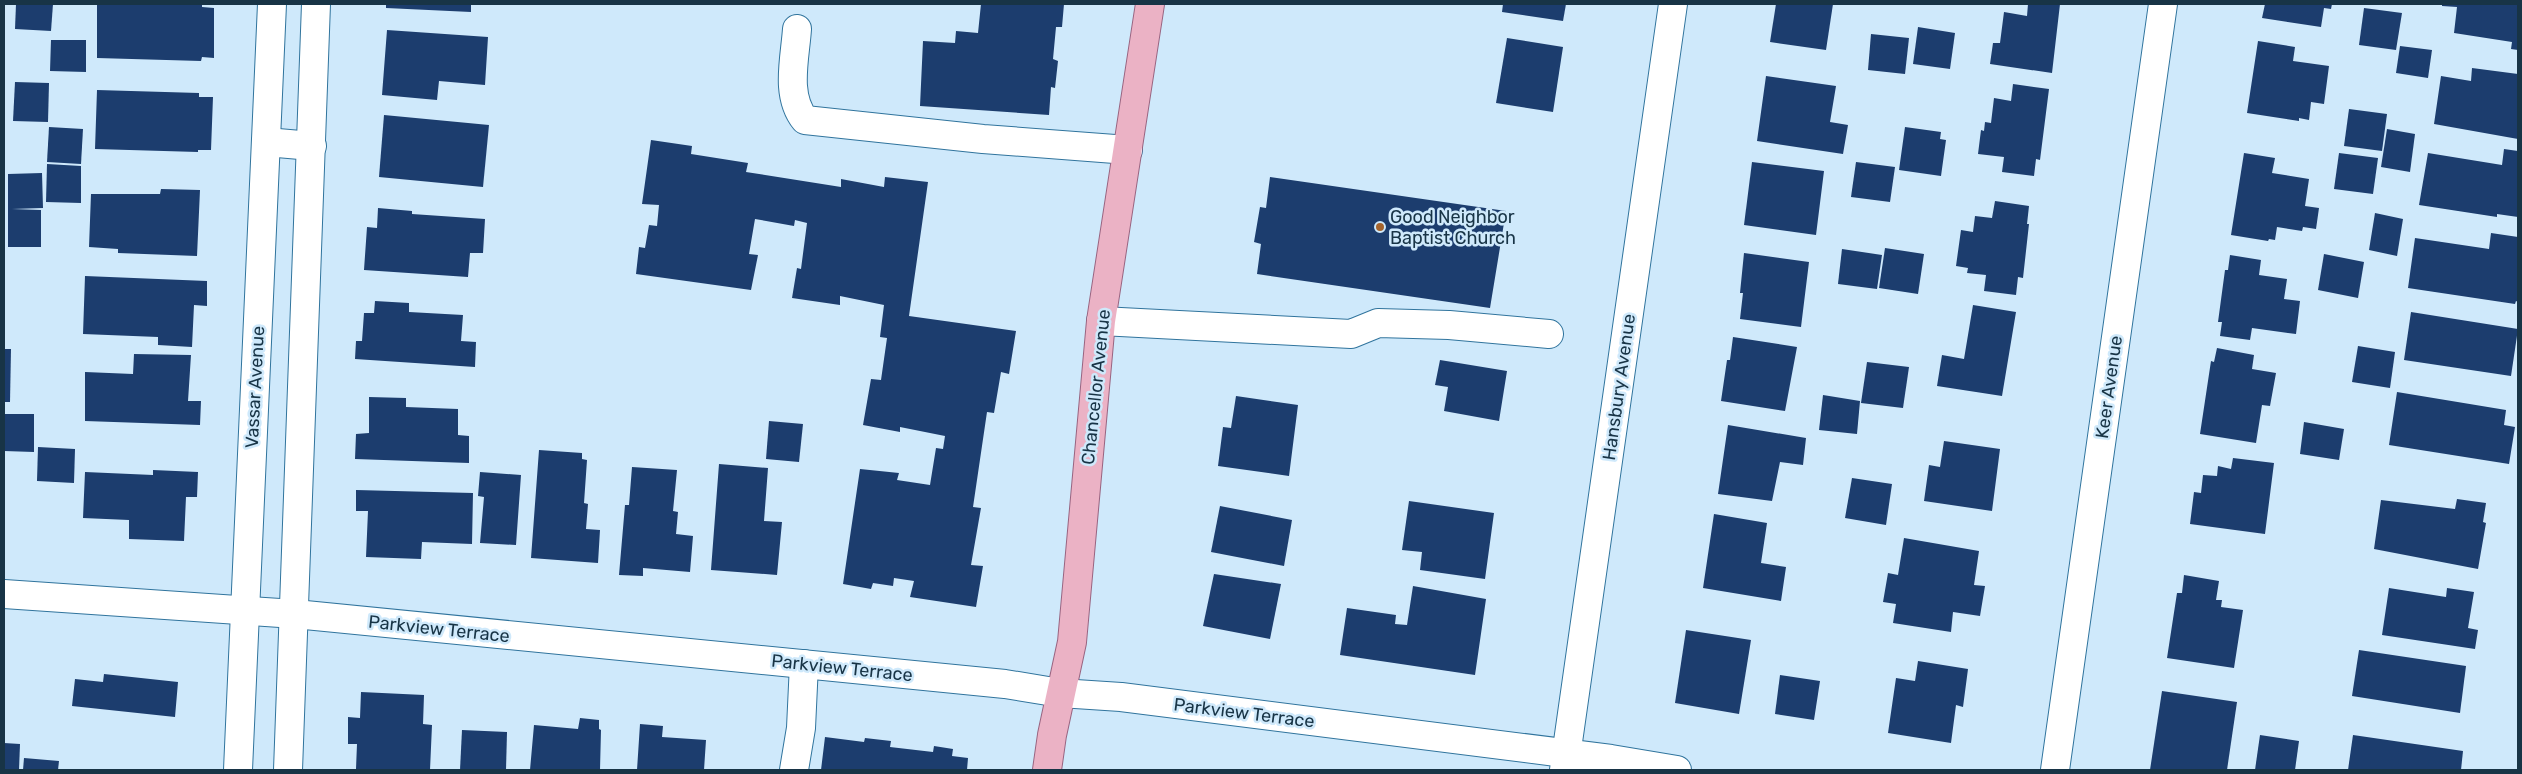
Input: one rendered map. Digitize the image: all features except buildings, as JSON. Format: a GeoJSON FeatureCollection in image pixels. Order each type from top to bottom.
{"type":"FeatureCollection","features":[{"type":"Feature","properties":{"kind":"main road","name":"Chancellor Avenue"},"geometry":{"type":"LineString","coordinates":[[1047,770],[1060,693],[1072,642],[1101,321],[1150,4]]}},
{"type":"Feature","properties":{"kind":"street","name":"Vassar Avenue"},"geometry":{"type":"LineString","coordinates":[[238,770],[272,4]]}},
{"type":"Feature","properties":{"kind":"street"},"geometry":{"type":"LineString","coordinates":[[288,770],[316,4]]}},
{"type":"Feature","properties":{"kind":"street","name":"Hansbury Avenue"},"geometry":{"type":"LineString","coordinates":[[1565,762],[1673,4]]}},
{"type":"Feature","properties":{"kind":"street","name":"Keer Avenue"},"geometry":{"type":"LineString","coordinates":[[2055,770],[2163,4]]}},
{"type":"Feature","properties":{"kind":"street"},"geometry":{"type":"LineString","coordinates":[[797,29],[793,96],[797,110],[805,120],[983,139],[1128,150]]}},
{"type":"Feature","properties":{"kind":"street"},"geometry":{"type":"LineString","coordinates":[[266,142],[312,146]]}},
{"type":"Feature","properties":{"kind":"street"},"geometry":{"type":"LineString","coordinates":[[1101,321],[1351,334],[1378,323],[1449,324],[1549,334]]}},
{"type":"Feature","properties":{"kind":"street","name":"Parkview Terrace"},"geometry":{"type":"LineString","coordinates":[[4,594],[295,614],[1005,684],[1060,693],[1131,698],[1565,762],[1677,770]]}},
{"type":"Feature","properties":{"kind":"street"},"geometry":{"type":"LineString","coordinates":[[794,770],[801,728],[804,664]]}},
{"type":"Feature","properties":{"kind":"place","name":"Good Neighbor Baptist Church"},"geometry":{"type":"Point","coordinates":[1380,227]}}]}
